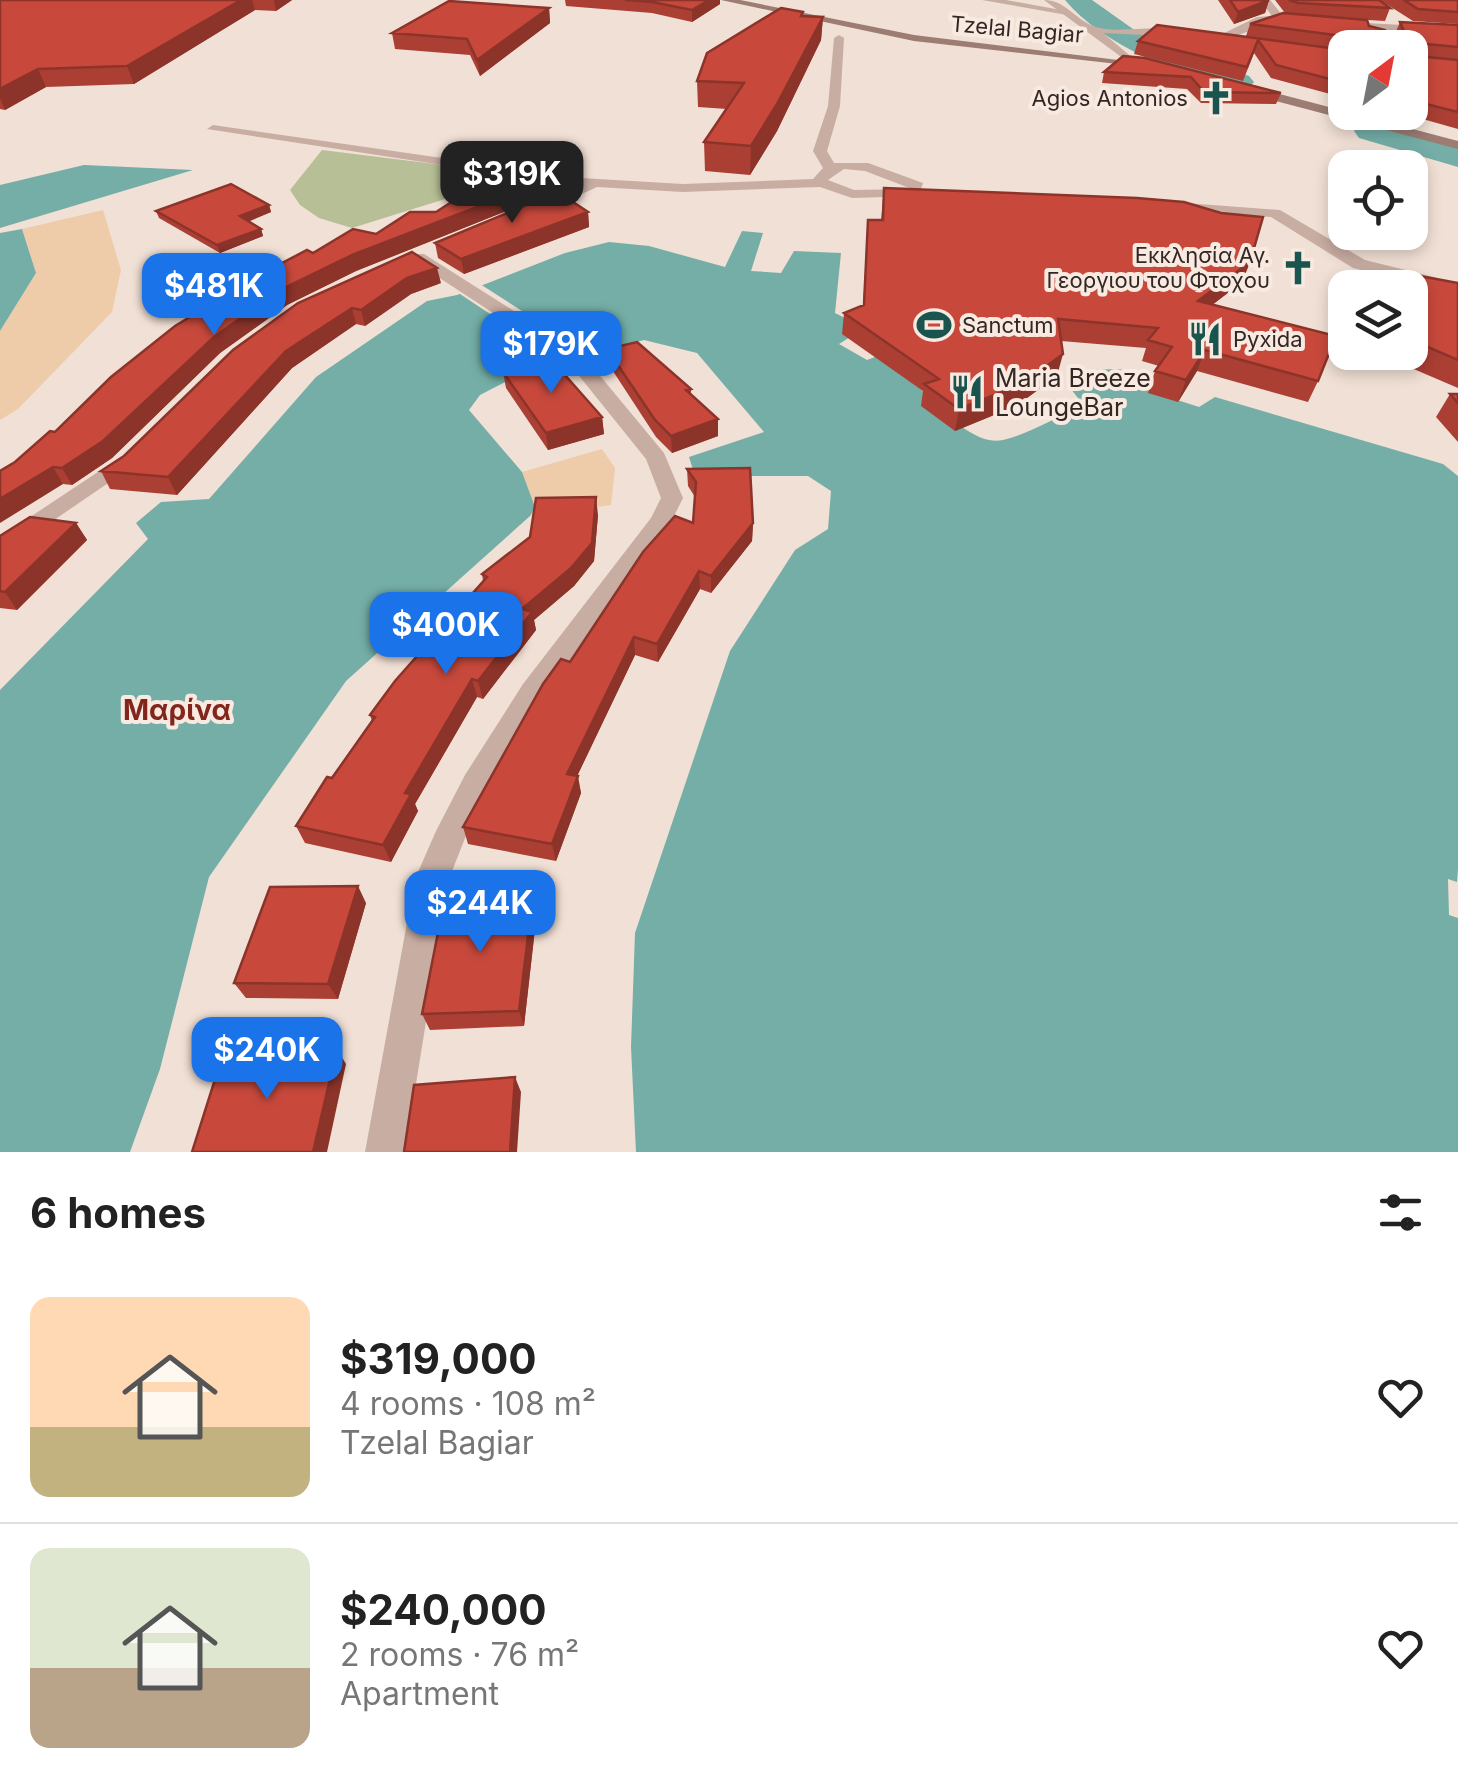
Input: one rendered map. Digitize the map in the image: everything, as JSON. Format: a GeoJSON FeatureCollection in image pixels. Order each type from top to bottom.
{"type":"FeatureCollection","features":[{"type":"Feature","properties":{"kind":"main road","name":"Tzelal Bagiar"},"geometry":{"type":"LineString","coordinates":[[726,0],[858,28],[970,46],[1159,66]]}},
{"type":"Feature","properties":{"kind":"main road"},"geometry":{"type":"LineString","coordinates":[[1227,84],[1457,144]]}},
{"type":"Feature","properties":{"kind":"street"},"geometry":{"type":"LineString","coordinates":[[987,0],[1067,12]]}},
{"type":"Feature","properties":{"kind":"street"},"geometry":{"type":"LineString","coordinates":[[1050,0],[1098,30],[1128,60]]}},
{"type":"Feature","properties":{"kind":"street"},"geometry":{"type":"LineString","coordinates":[[1265,0],[1279,18]]}},
{"type":"Feature","properties":{"kind":"street"},"geometry":{"type":"LineString","coordinates":[[1382,10],[1409,28]]}},
{"type":"Feature","properties":{"kind":"street"},"geometry":{"type":"LineString","coordinates":[[1216,40],[1261,18],[1458,31]]}},
{"type":"Feature","properties":{"kind":"street"},"geometry":{"type":"LineString","coordinates":[[832,22],[832,35],[839,38]]}},
{"type":"Feature","properties":{"kind":"street"},"geometry":{"type":"LineString","coordinates":[[839,38],[858,28]]}},
{"type":"Feature","properties":{"kind":"street"},"geometry":{"type":"LineString","coordinates":[[1098,30],[1126,29],[1232,42]]}},
{"type":"Feature","properties":{"kind":"street"},"geometry":{"type":"LineString","coordinates":[[831,169],[820,150],[834,106],[839,38]]}},
{"type":"Feature","properties":{"kind":"street"},"geometry":{"type":"LineString","coordinates":[[216,127],[683,188],[822,183],[848,193],[929,192],[862,166],[831,169],[820,176],[822,183]]}},
{"type":"Feature","properties":{"kind":"street"},"geometry":{"type":"LineString","coordinates":[[512,219],[588,188],[594,176]]}},
{"type":"Feature","properties":{"kind":"street"},"geometry":{"type":"LineString","coordinates":[[880,192],[892,184],[890,176]]}},
{"type":"Feature","properties":{"kind":"street"},"geometry":{"type":"LineString","coordinates":[[1155,206],[1275,213],[1359,264],[1458,288]]}},
{"type":"Feature","properties":{"kind":"street"},"geometry":{"type":"LineString","coordinates":[[385,1152],[432,879],[446,842],[475,785],[568,643],[662,521],[672,498],[656,458],[575,358],[418,257]]}},
{"type":"Feature","properties":{"kind":"street"},"geometry":{"type":"LineString","coordinates":[[0,549],[104,479],[148,440]]}},
{"type":"Feature","properties":{"kind":"green space"},"geometry":{"type":"Polygon","coordinates":[[[322,150],[541,177],[474,190],[352,228],[319,218],[300,205],[290,190],[322,150]]]}},
{"type":"Feature","properties":{"kind":"sand"},"geometry":{"type":"Polygon","coordinates":[[[103,210],[121,270],[112,312],[18,409],[0,420],[0,331],[36,273],[22,229],[103,210]]]}},
{"type":"Feature","properties":{"kind":"sand"},"geometry":{"type":"Polygon","coordinates":[[[602,449],[615,468],[611,505],[530,516],[535,507],[522,472],[602,449]]]}},
{"type":"Feature","properties":{"kind":"water"},"geometry":{"type":"Polygon","coordinates":[[[84,165],[193,170],[0,228],[0,185],[84,165]]]}},
{"type":"Feature","properties":{"kind":"water"},"geometry":{"type":"Polygon","coordinates":[[[22,229],[36,273],[0,331],[0,233],[22,229]]]}},
{"type":"Feature","properties":{"kind":"water"},"geometry":{"type":"Polygon","coordinates":[[[742,231],[763,233],[751,271],[781,273],[794,251],[841,253],[835,313],[853,322],[858,332],[839,344],[867,360],[888,352],[940,409],[973,434],[988,440],[1012,437],[1076,409],[1081,402],[1071,389],[1088,370],[1119,369],[1161,380],[1168,397],[1199,407],[1215,397],[1443,464],[1458,476],[1458,869],[1457,882],[1448,879],[1449,915],[1458,918],[1458,1152],[636,1152],[631,1047],[635,933],[730,651],[795,550],[828,529],[831,491],[808,476],[695,476],[689,457],[764,432],[697,353],[644,340],[611,349],[586,347],[550,359],[480,395],[469,410],[522,472],[535,507],[530,516],[346,681],[209,877],[160,1069],[130,1152],[0,1152],[0,690],[148,539],[136,523],[161,502],[209,499],[316,377],[427,301],[457,295],[565,253],[609,242],[649,246],[725,267],[742,231]]]}},
{"type":"Feature","properties":{"kind":"pier"},"geometry":{"type":"Polygon","coordinates":[[[477,282],[586,352],[561,361],[454,290],[477,282]]]}},
{"type":"Feature","properties":{"kind":"building"},"geometry":{"type":"Polygon","coordinates":[[[0,0],[241,0],[127,66],[38,69],[0,89],[0,0]]]}},
{"type":"Feature","properties":{"kind":"building"},"geometry":{"type":"Polygon","coordinates":[[[625,0],[709,0],[692,10],[625,0]]]}},
{"type":"Feature","properties":{"kind":"building"},"geometry":{"type":"Polygon","coordinates":[[[1230,0],[1269,0],[1238,12],[1230,0]]]}},
{"type":"Feature","properties":{"kind":"building"},"geometry":{"type":"Polygon","coordinates":[[[1289,0],[1379,0],[1390,8],[1298,3],[1289,0]]]}},
{"type":"Feature","properties":{"kind":"building"},"geometry":{"type":"Polygon","coordinates":[[[1404,0],[1458,0],[1458,12],[1418,9],[1404,0]]]}},
{"type":"Feature","properties":{"kind":"building"},"geometry":{"type":"Polygon","coordinates":[[[449,1],[549,8],[477,60],[467,39],[392,33],[449,1]]]}},
{"type":"Feature","properties":{"kind":"building"},"geometry":{"type":"Polygon","coordinates":[[[781,8],[803,12],[801,16],[823,17],[777,104],[751,146],[704,142],[744,83],[697,81],[707,53],[781,8]]]}},
{"type":"Feature","properties":{"kind":"building"},"geometry":{"type":"Polygon","coordinates":[[[1283,13],[1367,20],[1369,26],[1385,30],[1328,30],[1328,34],[1250,24],[1283,13]]]}},
{"type":"Feature","properties":{"kind":"building"},"geometry":{"type":"Polygon","coordinates":[[[1400,22],[1458,25],[1458,47],[1428,44],[1428,30],[1403,30],[1400,22]]]}},
{"type":"Feature","properties":{"kind":"building"},"geometry":{"type":"Polygon","coordinates":[[[1157,25],[1328,48],[1328,79],[1276,65],[1258,40],[1247,67],[1138,41],[1157,25]]]}},
{"type":"Feature","properties":{"kind":"building"},"geometry":{"type":"Polygon","coordinates":[[[1123,56],[1145,58],[1281,93],[1204,92],[1191,77],[1104,72],[1123,56]]]}},
{"type":"Feature","properties":{"kind":"building"},"geometry":{"type":"Polygon","coordinates":[[[1428,57],[1458,60],[1458,112],[1428,104],[1428,57]]]}},
{"type":"Feature","properties":{"kind":"building"},"geometry":{"type":"Polygon","coordinates":[[[527,171],[542,182],[352,255],[282,289],[214,337],[103,441],[62,468],[53,467],[0,499],[0,471],[50,431],[55,432],[111,377],[175,326],[257,276],[307,250],[313,253],[353,229],[376,234],[410,212],[436,212],[503,174],[521,176],[527,171]]]}},
{"type":"Feature","properties":{"kind":"building"},"geometry":{"type":"Polygon","coordinates":[[[231,184],[269,205],[240,216],[261,229],[217,245],[156,211],[231,184]]]}},
{"type":"Feature","properties":{"kind":"building"},"geometry":{"type":"Polygon","coordinates":[[[884,188],[1137,198],[1184,202],[1221,213],[1263,217],[1250,262],[1198,301],[1328,334],[1328,356],[1318,381],[1205,350],[1186,380],[1155,371],[1172,347],[1148,340],[1158,328],[1058,319],[1063,354],[1022,384],[959,409],[924,384],[939,379],[844,313],[864,305],[868,220],[883,220],[884,188]]]}},
{"type":"Feature","properties":{"kind":"building"},"geometry":{"type":"Polygon","coordinates":[[[558,192],[588,212],[461,259],[435,243],[558,192]]]}},
{"type":"Feature","properties":{"kind":"building"},"geometry":{"type":"Polygon","coordinates":[[[412,252],[437,268],[407,278],[361,310],[352,308],[286,351],[168,477],[101,471],[124,456],[233,350],[298,303],[412,252]]]}},
{"type":"Feature","properties":{"kind":"building"},"geometry":{"type":"Polygon","coordinates":[[[1428,277],[1458,283],[1458,360],[1428,347],[1428,277]]]}},
{"type":"Feature","properties":{"kind":"building"},"geometry":{"type":"Polygon","coordinates":[[[637,342],[691,389],[686,390],[718,419],[671,436],[655,420],[607,349],[637,342]]]}},
{"type":"Feature","properties":{"kind":"building"},"geometry":{"type":"Polygon","coordinates":[[[550,358],[602,417],[546,433],[503,372],[550,358]]]}},
{"type":"Feature","properties":{"kind":"building"},"geometry":{"type":"Polygon","coordinates":[[[750,468],[753,523],[711,576],[699,571],[657,644],[634,637],[567,774],[578,776],[552,844],[463,827],[561,659],[570,662],[643,552],[675,516],[693,523],[696,482],[687,469],[750,468]]]}},
{"type":"Feature","properties":{"kind":"building"},"geometry":{"type":"Polygon","coordinates":[[[596,497],[592,543],[571,568],[522,609],[532,612],[478,681],[472,679],[405,793],[411,794],[383,845],[296,826],[327,777],[332,778],[375,717],[370,715],[395,681],[487,577],[482,574],[530,537],[536,498],[596,497]]]}},
{"type":"Feature","properties":{"kind":"building"},"geometry":{"type":"Polygon","coordinates":[[[30,517],[76,523],[5,592],[0,591],[0,536],[30,517]]]}},
{"type":"Feature","properties":{"kind":"building"},"geometry":{"type":"Polygon","coordinates":[[[358,886],[328,984],[234,983],[270,887],[358,886]]]}},
{"type":"Feature","properties":{"kind":"building"},"geometry":{"type":"Polygon","coordinates":[[[533,894],[519,1011],[422,1014],[445,897],[533,894]]]}},
{"type":"Feature","properties":{"kind":"building"},"geometry":{"type":"Polygon","coordinates":[[[337,1049],[313,1152],[192,1152],[223,1054],[337,1049]]]}},
{"type":"Feature","properties":{"kind":"building"},"geometry":{"type":"Polygon","coordinates":[[[515,1077],[510,1152],[404,1152],[414,1085],[515,1077]]]}},
{"type":"Feature","properties":{"kind":"waterway"},"geometry":{"type":"LineString","coordinates":[[1077,0],[1124,34],[1167,57],[1239,82]]}},
{"type":"Feature","properties":{"kind":"waterway"},"geometry":{"type":"LineString","coordinates":[[1370,131],[1458,157]]}},
{"type":"Feature","properties":{"kind":"place","name":"Agios Antonios"},"geometry":{"type":"Point","coordinates":[1216,98]}},
{"type":"Feature","properties":{"kind":"place","name":"Εκκλησία Αγ. Γεοργιου του Φτοχου"},"geometry":{"type":"Point","coordinates":[1298,268]}},
{"type":"Feature","properties":{"kind":"place","name":"Sanctum"},"geometry":{"type":"Point","coordinates":[934,325]}},
{"type":"Feature","properties":{"kind":"place","name":"Pyxida"},"geometry":{"type":"Point","coordinates":[1205,339]}},
{"type":"Feature","properties":{"kind":"place","name":"Maria Breeze LoungeBar"},"geometry":{"type":"Point","coordinates":[967,392]}},
{"type":"Feature","properties":{"kind":"district","name":"Μαρίνα"},"geometry":{"type":"Point","coordinates":[177,710]}}]}
